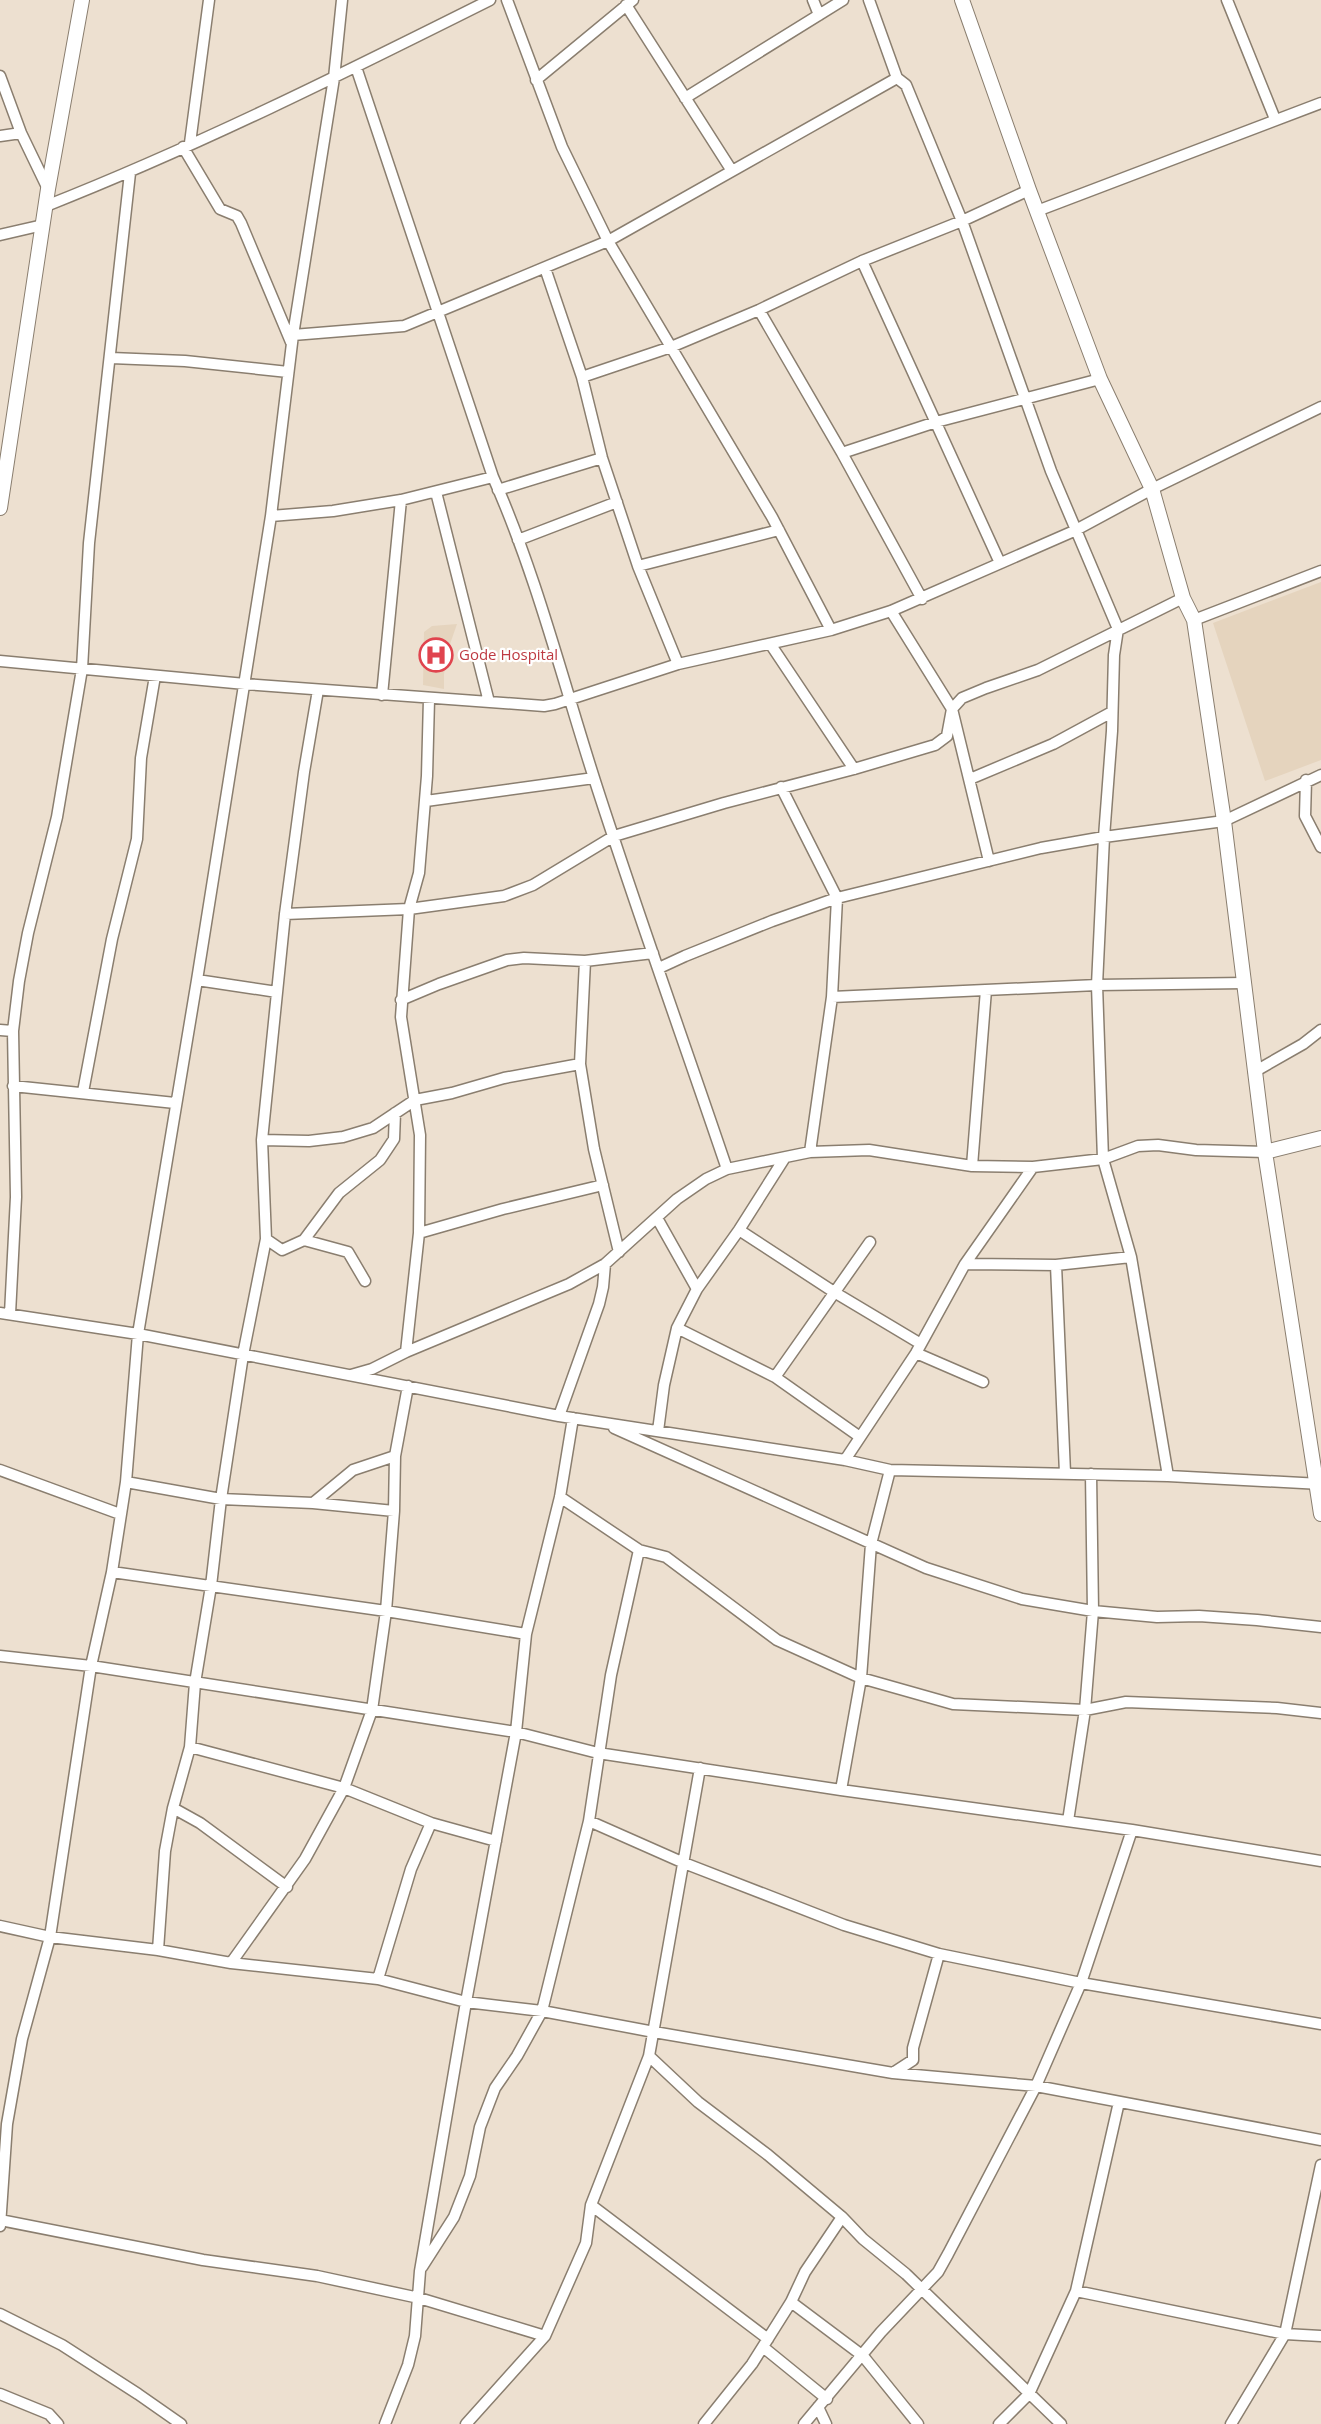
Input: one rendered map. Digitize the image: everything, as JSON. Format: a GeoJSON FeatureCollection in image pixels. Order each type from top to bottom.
{"type":"FeatureCollection","features":[{"type":"Feature","properties":{"kind":"street"},"geometry":{"type":"LineString","coordinates":[[0,508],[42,225],[82,0]]}},
{"type":"Feature","properties":{"kind":"street"},"geometry":{"type":"LineString","coordinates":[[209,0],[187,145],[220,209],[237,216],[241,223],[292,340]]}},
{"type":"Feature","properties":{"kind":"street"},"geometry":{"type":"LineString","coordinates":[[342,0],[334,78],[292,340],[271,516],[138,1334],[126,1482],[112,1572],[92,1666],[50,1936],[22,2039],[5,2134],[0,2222],[203,2260],[317,2276],[419,2298],[545,2336]]}},
{"type":"Feature","properties":{"kind":"street"},"geometry":{"type":"LineString","coordinates":[[46,206],[130,173],[334,78],[490,0]]}},
{"type":"Feature","properties":{"kind":"street"},"geometry":{"type":"LineString","coordinates":[[507,0],[562,147],[608,241],[779,530],[831,630]]}},
{"type":"Feature","properties":{"kind":"street"},"geometry":{"type":"LineString","coordinates":[[813,0],[819,15]]}},
{"type":"Feature","properties":{"kind":"street"},"geometry":{"type":"LineString","coordinates":[[685,98],[843,0]]}},
{"type":"Feature","properties":{"kind":"street"},"geometry":{"type":"LineString","coordinates":[[869,0],[897,78],[906,85],[962,221],[1074,531],[1118,629],[1114,655],[1097,985],[1103,1159],[1131,1257],[1168,1476]]}},
{"type":"Feature","properties":{"kind":"street"},"geometry":{"type":"LineString","coordinates":[[962,0],[1029,190],[1100,379],[1152,489],[1183,598],[1194,620],[1224,822],[1264,1152],[1319,1484],[1321,1514]]}},
{"type":"Feature","properties":{"kind":"street"},"geometry":{"type":"LineString","coordinates":[[1227,0],[1275,119]]}},
{"type":"Feature","properties":{"kind":"street"},"geometry":{"type":"LineString","coordinates":[[536,80],[630,3],[685,98],[732,171]]}},
{"type":"Feature","properties":{"kind":"street"},"geometry":{"type":"LineString","coordinates":[[356,67],[493,477],[518,540],[572,700],[594,778],[727,1169]]}},
{"type":"Feature","properties":{"kind":"street"},"geometry":{"type":"LineString","coordinates":[[0,76],[21,132],[48,189]]}},
{"type":"Feature","properties":{"kind":"street"},"geometry":{"type":"LineString","coordinates":[[292,340],[404,326],[608,241],[897,78]]}},
{"type":"Feature","properties":{"kind":"street"},"geometry":{"type":"LineString","coordinates":[[1037,211],[1321,103]]}},
{"type":"Feature","properties":{"kind":"street"},"geometry":{"type":"LineString","coordinates":[[0,136],[21,132]]}},
{"type":"Feature","properties":{"kind":"street"},"geometry":{"type":"LineString","coordinates":[[130,173],[89,543],[82,669],[57,817],[19,981],[14,1031],[16,1197],[5,1313],[138,1334],[559,1416],[844,1460],[890,1470],[1168,1476],[1319,1484]]}},
{"type":"Feature","properties":{"kind":"street"},"geometry":{"type":"LineString","coordinates":[[582,377],[671,347],[759,310],[862,261],[962,221],[1029,190]]}},
{"type":"Feature","properties":{"kind":"street"},"geometry":{"type":"LineString","coordinates":[[0,235],[42,225]]}},
{"type":"Feature","properties":{"kind":"street"},"geometry":{"type":"LineString","coordinates":[[862,261],[1000,563]]}},
{"type":"Feature","properties":{"kind":"street"},"geometry":{"type":"LineString","coordinates":[[545,268],[582,377],[602,458],[616,502],[638,566],[678,664]]}},
{"type":"Feature","properties":{"kind":"street"},"geometry":{"type":"LineString","coordinates":[[759,310],[842,453],[922,599]]}},
{"type":"Feature","properties":{"kind":"street"},"geometry":{"type":"LineString","coordinates":[[111,358],[185,362],[288,372]]}},
{"type":"Feature","properties":{"kind":"street"},"geometry":{"type":"LineString","coordinates":[[842,453],[936,422],[1100,379]]}},
{"type":"Feature","properties":{"kind":"street"},"geometry":{"type":"LineString","coordinates":[[0,661],[245,684],[544,706],[572,700],[678,664],[771,645],[831,630],[891,611],[1074,531],[1152,489],[1321,407]]}},
{"type":"Feature","properties":{"kind":"street"},"geometry":{"type":"LineString","coordinates":[[498,490],[602,458]]}},
{"type":"Feature","properties":{"kind":"street"},"geometry":{"type":"LineString","coordinates":[[271,516],[333,511],[401,500],[493,477]]}},
{"type":"Feature","properties":{"kind":"street"},"geometry":{"type":"LineString","coordinates":[[436,492],[489,702]]}},
{"type":"Feature","properties":{"kind":"street"},"geometry":{"type":"LineString","coordinates":[[382,695],[401,500]]}},
{"type":"Feature","properties":{"kind":"street"},"geometry":{"type":"LineString","coordinates":[[518,540],[616,502]]}},
{"type":"Feature","properties":{"kind":"street"},"geometry":{"type":"LineString","coordinates":[[638,566],[779,530]]}},
{"type":"Feature","properties":{"kind":"street"},"geometry":{"type":"LineString","coordinates":[[1194,620],[1321,571]]}},
{"type":"Feature","properties":{"kind":"street"},"geometry":{"type":"LineString","coordinates":[[285,914],[409,909],[504,896],[533,885],[614,836],[781,787],[854,769],[943,741],[947,736],[952,709],[962,698],[1038,670],[1183,598]]}},
{"type":"Feature","properties":{"kind":"street"},"geometry":{"type":"LineString","coordinates":[[891,611],[952,709],[989,861]]}},
{"type":"Feature","properties":{"kind":"street"},"geometry":{"type":"LineString","coordinates":[[771,645],[854,769]]}},
{"type":"Feature","properties":{"kind":"street"},"geometry":{"type":"LineString","coordinates":[[83,1092],[112,939],[136,839],[141,758],[154,676]]}},
{"type":"Feature","properties":{"kind":"street"},"geometry":{"type":"LineString","coordinates":[[158,1950],[165,1851],[173,1808],[182,1783],[190,1747],[195,1683],[211,1586],[221,1499],[243,1355],[266,1239],[262,1140],[285,914],[304,771],[318,690]]}},
{"type":"Feature","properties":{"kind":"street"},"geometry":{"type":"LineString","coordinates":[[406,1352],[419,1233],[420,1135],[400,1017],[409,909],[419,873],[426,801],[429,699]]}},
{"type":"Feature","properties":{"kind":"street"},"geometry":{"type":"LineString","coordinates":[[970,779],[1053,744],[1112,712]]}},
{"type":"Feature","properties":{"kind":"street"},"geometry":{"type":"LineString","coordinates":[[659,968],[750,930],[837,898],[1041,848],[1104,837],[1224,822],[1306,780],[1321,775]]}},
{"type":"Feature","properties":{"kind":"street"},"geometry":{"type":"LineString","coordinates":[[426,801],[594,778]]}},
{"type":"Feature","properties":{"kind":"street"},"geometry":{"type":"LineString","coordinates":[[1306,780],[1305,816],[1321,847]]}},
{"type":"Feature","properties":{"kind":"street"},"geometry":{"type":"LineString","coordinates":[[781,787],[837,898],[832,997],[810,1152]]}},
{"type":"Feature","properties":{"kind":"street"},"geometry":{"type":"LineString","coordinates":[[401,1000],[507,960],[524,958],[585,961],[653,953]]}},
{"type":"Feature","properties":{"kind":"street"},"geometry":{"type":"LineString","coordinates":[[585,961],[580,1064],[594,1149],[619,1252]]}},
{"type":"Feature","properties":{"kind":"street"},"geometry":{"type":"LineString","coordinates":[[197,980],[278,992]]}},
{"type":"Feature","properties":{"kind":"street"},"geometry":{"type":"LineString","coordinates":[[832,997],[1097,985],[1245,983]]}},
{"type":"Feature","properties":{"kind":"street"},"geometry":{"type":"LineString","coordinates":[[972,1166],[986,990]]}},
{"type":"Feature","properties":{"kind":"street"},"geometry":{"type":"LineString","coordinates":[[0,1030],[14,1031]]}},
{"type":"Feature","properties":{"kind":"street"},"geometry":{"type":"LineString","coordinates":[[1254,1072],[1303,1044],[1321,1030]]}},
{"type":"Feature","properties":{"kind":"street"},"geometry":{"type":"LineString","coordinates":[[262,1140],[309,1141],[343,1137],[373,1128],[415,1100],[452,1093],[504,1078],[580,1064]]}},
{"type":"Feature","properties":{"kind":"street"},"geometry":{"type":"LineString","coordinates":[[14,1086],[175,1103]]}},
{"type":"Feature","properties":{"kind":"street"},"geometry":{"type":"LineString","coordinates":[[266,1239],[282,1250],[304,1240],[339,1193],[380,1160],[394,1139],[395,1113]]}},
{"type":"Feature","properties":{"kind":"street"},"geometry":{"type":"LineString","coordinates":[[347,1376],[372,1369],[406,1352],[569,1284],[605,1264],[677,1199],[706,1179],[727,1169],[810,1152],[869,1150],[972,1166],[1033,1167],[1103,1159],[1123,1150],[1147,1145],[1196,1150],[1264,1152],[1321,1138]]}},
{"type":"Feature","properties":{"kind":"street"},"geometry":{"type":"LineString","coordinates":[[658,1431],[664,1385],[677,1328],[697,1289],[739,1230],[784,1159]]}},
{"type":"Feature","properties":{"kind":"street"},"geometry":{"type":"LineString","coordinates":[[844,1460],[919,1348],[965,1264],[1033,1167]]}},
{"type":"Feature","properties":{"kind":"street"},"geometry":{"type":"LineString","coordinates":[[419,1233],[503,1209],[603,1185]]}},
{"type":"Feature","properties":{"kind":"street"},"geometry":{"type":"LineString","coordinates":[[657,1218],[697,1289]]}},
{"type":"Feature","properties":{"kind":"street"},"geometry":{"type":"LineString","coordinates":[[739,1230],[919,1348],[983,1382]]}},
{"type":"Feature","properties":{"kind":"street"},"geometry":{"type":"LineString","coordinates":[[304,1240],[348,1252],[365,1281]]}},
{"type":"Feature","properties":{"kind":"street"},"geometry":{"type":"LineString","coordinates":[[775,1377],[870,1242]]}},
{"type":"Feature","properties":{"kind":"street"},"geometry":{"type":"LineString","coordinates":[[965,1264],[1056,1265],[1131,1257]]}},
{"type":"Feature","properties":{"kind":"street"},"geometry":{"type":"LineString","coordinates":[[559,1416],[599,1304],[605,1264]]}},
{"type":"Feature","properties":{"kind":"street"},"geometry":{"type":"LineString","coordinates":[[1056,1265],[1065,1473]]}},
{"type":"Feature","properties":{"kind":"street"},"geometry":{"type":"LineString","coordinates":[[677,1328],[775,1377],[860,1437]]}},
{"type":"Feature","properties":{"kind":"street"},"geometry":{"type":"LineString","coordinates":[[231,1963],[287,1887],[344,1788],[372,1710],[386,1611],[394,1511],[395,1456],[408,1386]]}},
{"type":"Feature","properties":{"kind":"street"},"geometry":{"type":"LineString","coordinates":[[385,2424],[408,2365],[415,2336],[420,2271],[466,2002],[516,1732],[526,1634],[560,1497],[573,1418]]}},
{"type":"Feature","properties":{"kind":"street"},"geometry":{"type":"LineString","coordinates":[[599,1421],[926,1568],[1022,1599],[1093,1611],[1157,1617],[1199,1616],[1321,1627]]}},
{"type":"Feature","properties":{"kind":"street"},"geometry":{"type":"LineString","coordinates":[[313,1503],[353,1470],[395,1456]]}},
{"type":"Feature","properties":{"kind":"street"},"geometry":{"type":"LineString","coordinates":[[0,1470],[120,1514]]}},
{"type":"Feature","properties":{"kind":"street"},"geometry":{"type":"LineString","coordinates":[[841,1790],[861,1678],[871,1544],[890,1470]]}},
{"type":"Feature","properties":{"kind":"street"},"geometry":{"type":"LineString","coordinates":[[1068,1821],[1085,1710],[1093,1611],[1091,1474]]}},
{"type":"Feature","properties":{"kind":"street"},"geometry":{"type":"LineString","coordinates":[[126,1482],[221,1499],[313,1503],[394,1511]]}},
{"type":"Feature","properties":{"kind":"street"},"geometry":{"type":"LineString","coordinates":[[560,1497],[639,1550],[666,1557],[777,1640],[861,1678],[953,1704],[1085,1710],[1126,1702],[1277,1708],[1321,1713]]}},
{"type":"Feature","properties":{"kind":"street"},"geometry":{"type":"LineString","coordinates":[[420,2271],[454,2217],[470,2176],[480,2127],[495,2088],[517,2056],[542,2010],[589,1821],[611,1675],[639,1550]]}},
{"type":"Feature","properties":{"kind":"street"},"geometry":{"type":"LineString","coordinates":[[112,1572],[386,1611],[526,1634]]}},
{"type":"Feature","properties":{"kind":"street"},"geometry":{"type":"LineString","coordinates":[[0,1656],[92,1666],[516,1732],[598,1753],[841,1790],[1132,1830],[1321,1861]]}},
{"type":"Feature","properties":{"kind":"street"},"geometry":{"type":"LineString","coordinates":[[190,1747],[344,1788],[431,1823],[496,1841]]}},
{"type":"Feature","properties":{"kind":"street"},"geometry":{"type":"LineString","coordinates":[[466,2424],[545,2336],[586,2243],[591,2205],[649,2056],[700,1768]]}},
{"type":"Feature","properties":{"kind":"street"},"geometry":{"type":"LineString","coordinates":[[173,1808],[200,1823],[287,1887]]}},
{"type":"Feature","properties":{"kind":"street"},"geometry":{"type":"LineString","coordinates":[[589,1821],[684,1863],[844,1925],[939,1954],[1081,1983],[1321,2024]]}},
{"type":"Feature","properties":{"kind":"street"},"geometry":{"type":"LineString","coordinates":[[378,1979],[411,1869],[431,1823]]}},
{"type":"Feature","properties":{"kind":"street"},"geometry":{"type":"LineString","coordinates":[[804,2424],[921,2287],[938,2272],[1036,2086],[1081,1983],[1132,1830]]}},
{"type":"Feature","properties":{"kind":"street"},"geometry":{"type":"LineString","coordinates":[[0,1926],[50,1936],[158,1950],[231,1963],[378,1979],[466,2002],[542,2010],[654,2032],[893,2073],[1036,2086],[1321,2140]]}},
{"type":"Feature","properties":{"kind":"street"},"geometry":{"type":"LineString","coordinates":[[893,2073],[914,2060],[913,2048],[939,1954]]}},
{"type":"Feature","properties":{"kind":"street"},"geometry":{"type":"LineString","coordinates":[[649,2056],[698,2102],[768,2155],[921,2287],[1061,2424]]}},
{"type":"Feature","properties":{"kind":"street"},"geometry":{"type":"LineString","coordinates":[[999,2424],[1029,2394],[1076,2291],[1119,2102]]}},
{"type":"Feature","properties":{"kind":"street"},"geometry":{"type":"LineString","coordinates":[[1232,2424],[1285,2334],[1321,2165]]}},
{"type":"Feature","properties":{"kind":"street"},"geometry":{"type":"LineString","coordinates":[[591,2205],[765,2343],[822,2403],[826,2424]]}},
{"type":"Feature","properties":{"kind":"street"},"geometry":{"type":"LineString","coordinates":[[704,2424],[765,2343],[791,2302],[805,2272],[842,2217]]}},
{"type":"Feature","properties":{"kind":"street"},"geometry":{"type":"LineString","coordinates":[[1076,2291],[1285,2334],[1321,2336]]}},
{"type":"Feature","properties":{"kind":"street"},"geometry":{"type":"LineString","coordinates":[[791,2302],[863,2356],[918,2424]]}},
{"type":"Feature","properties":{"kind":"street"},"geometry":{"type":"LineString","coordinates":[[0,2314],[62,2345],[181,2424]]}},
{"type":"Feature","properties":{"kind":"street"},"geometry":{"type":"LineString","coordinates":[[0,2394],[49,2414],[58,2424]]}},
{"type":"Feature","properties":{"kind":"shaded area"},"geometry":{"type":"Polygon","coordinates":[[[1321,582],[1321,760],[1265,781],[1213,623],[1321,582]]]}},
{"type":"Feature","properties":{"kind":"shaded area","name":"Gode Hospital"},"geometry":{"type":"Polygon","coordinates":[[[457,624],[449,647],[444,689],[423,685],[424,632],[432,626],[457,624]]]}},
{"type":"Feature","properties":{"kind":"place","name":"Gode Hospital"},"geometry":{"type":"Point","coordinates":[436,655]}}]}
